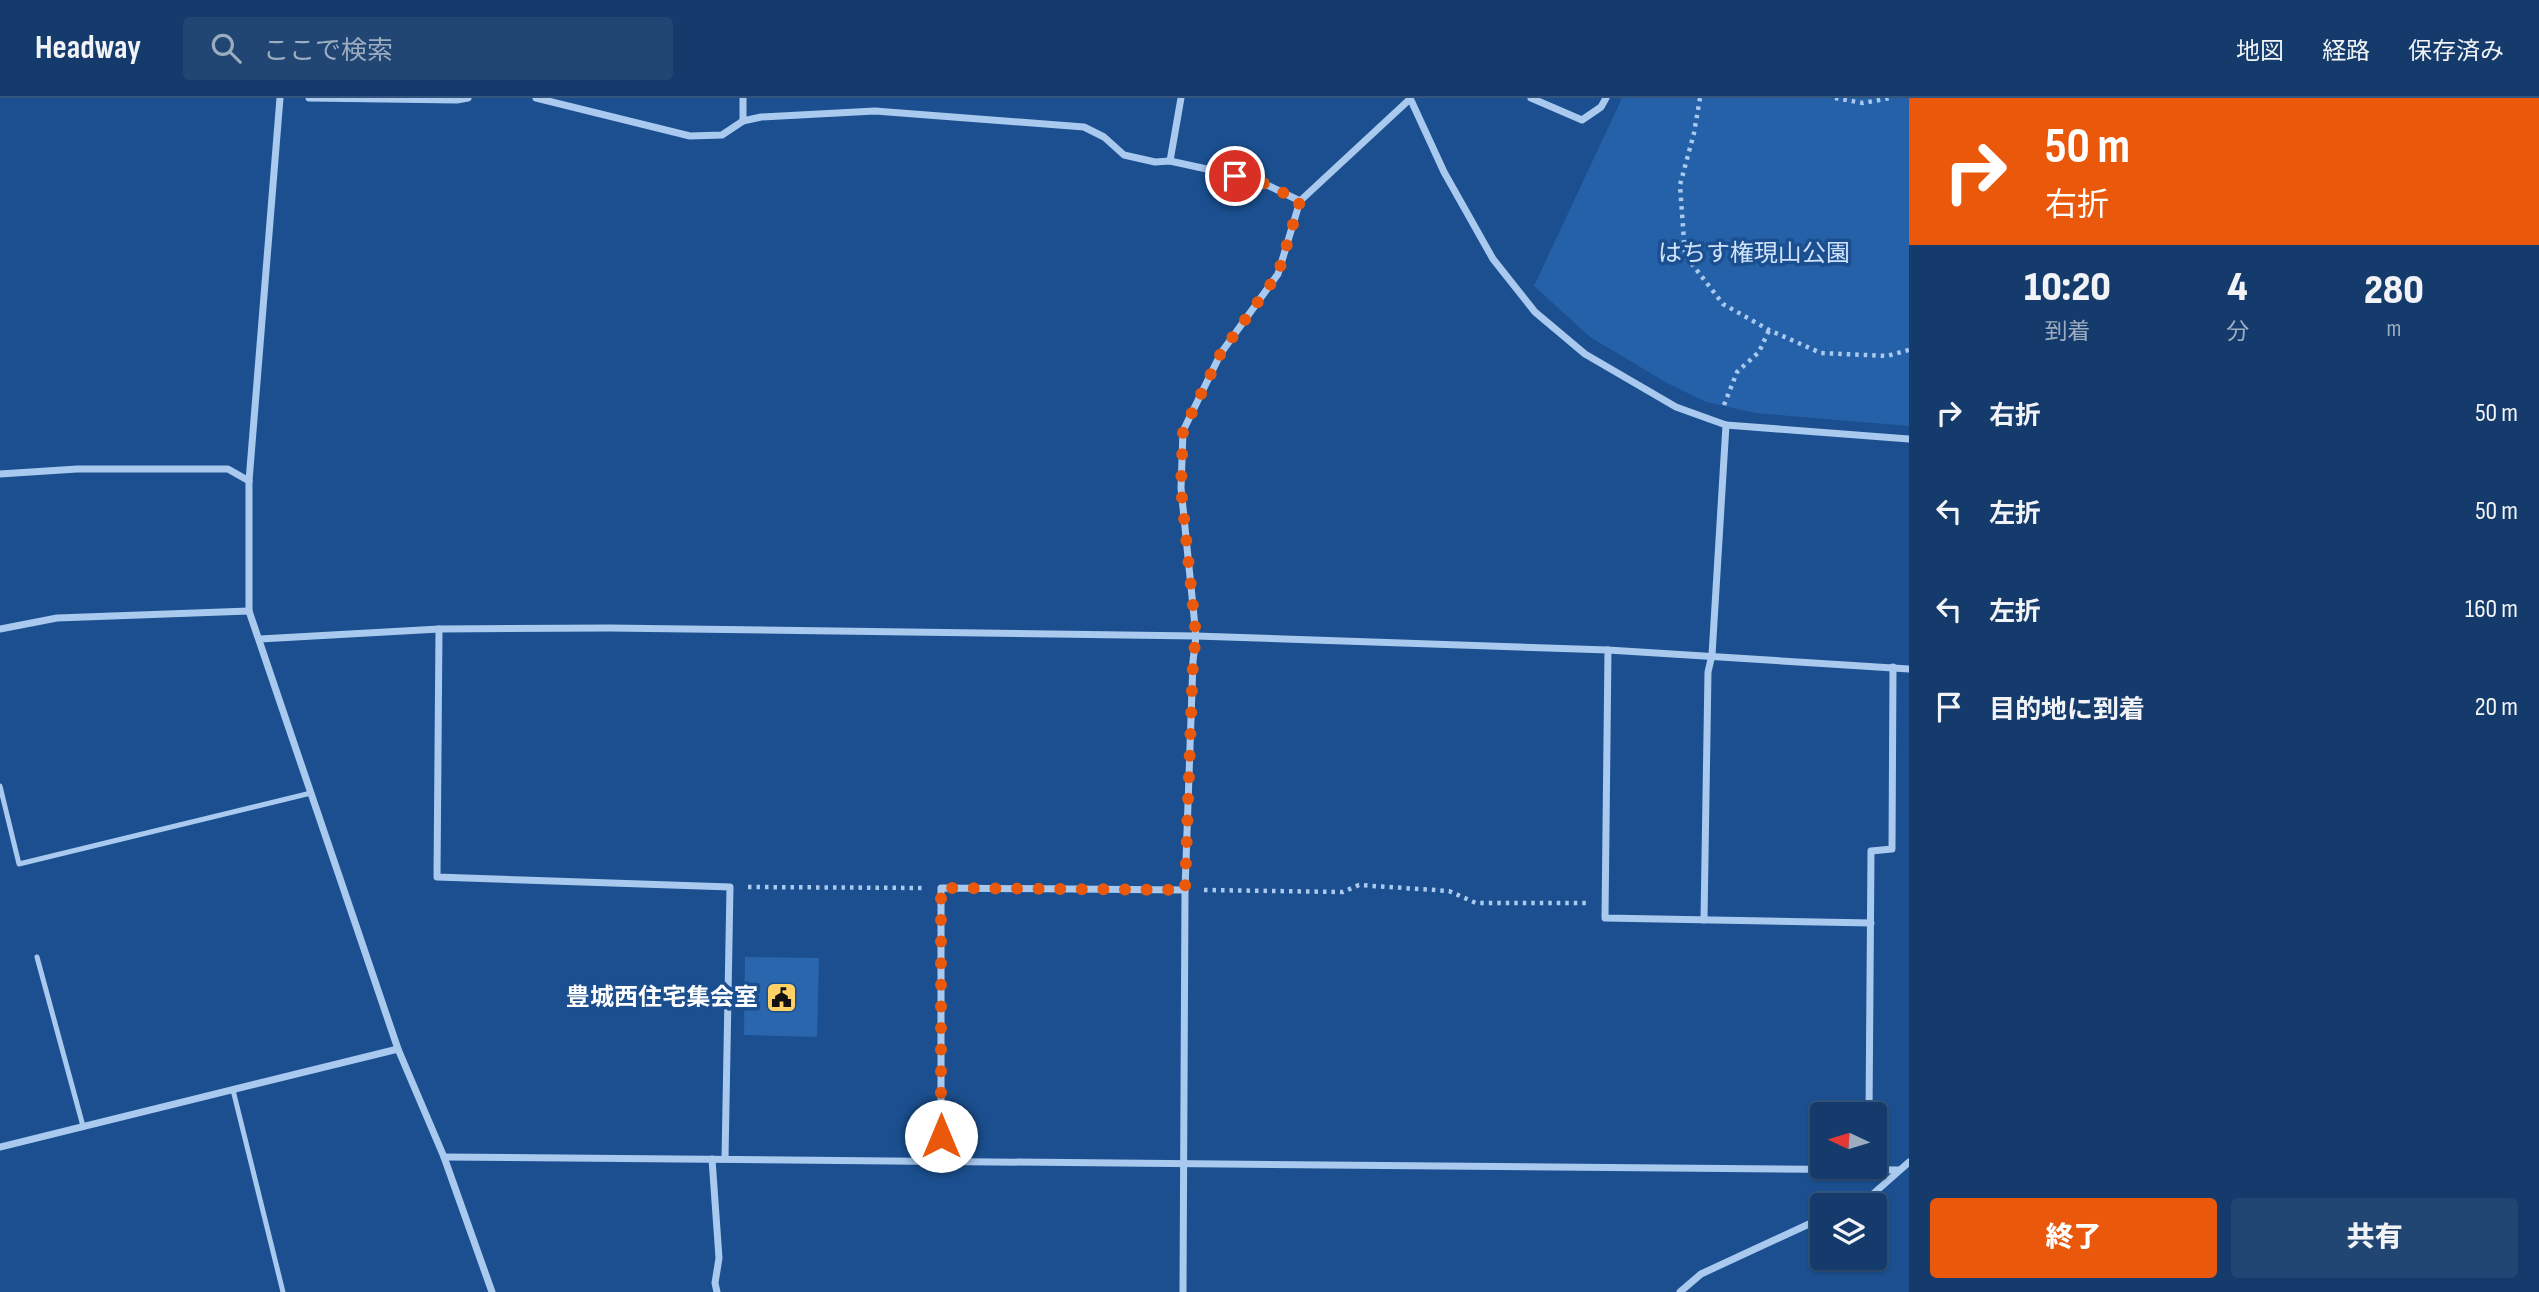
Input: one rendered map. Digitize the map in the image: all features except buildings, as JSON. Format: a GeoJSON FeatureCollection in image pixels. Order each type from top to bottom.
{"type":"FeatureCollection","features":[{"type":"Feature","properties":{"kind":"street"},"geometry":{"type":"LineString","coordinates":[[280,98],[249,481],[249,611],[398,1049],[444,1157],[492,1292]]}},
{"type":"Feature","properties":{"kind":"street"},"geometry":{"type":"LineString","coordinates":[[309,98],[468,98]]}},
{"type":"Feature","properties":{"kind":"street"},"geometry":{"type":"LineString","coordinates":[[536,98],[690,136],[722,135],[743,121],[761,117],[875,111],[1084,127],[1104,138],[1124,155],[1156,162],[1170,161],[1257,180],[1300,201]]}},
{"type":"Feature","properties":{"kind":"street"},"geometry":{"type":"LineString","coordinates":[[743,98],[743,121]]}},
{"type":"Feature","properties":{"kind":"street"},"geometry":{"type":"LineString","coordinates":[[1170,161],[1181,98]]}},
{"type":"Feature","properties":{"kind":"street"},"geometry":{"type":"LineString","coordinates":[[1531,98],[1582,120],[1601,107],[1606,98]]}},
{"type":"Feature","properties":{"kind":"street"},"geometry":{"type":"LineString","coordinates":[[1183,1292],[1185,890],[1196,636],[1181,488],[1183,431],[1221,353],[1278,274],[1300,201],[1410,99],[1444,172],[1493,259],[1535,312],[1597,360],[1676,407],[1726,425],[1909,439]]}},
{"type":"Feature","properties":{"kind":"street"},"geometry":{"type":"LineString","coordinates":[[1704,920],[1708,672],[1712,655],[1726,425]]}},
{"type":"Feature","properties":{"kind":"street"},"geometry":{"type":"LineString","coordinates":[[0,474],[77,468],[228,469],[249,481]]}},
{"type":"Feature","properties":{"kind":"street"},"geometry":{"type":"LineString","coordinates":[[0,629],[57,618],[249,611]]}},
{"type":"Feature","properties":{"kind":"street"},"geometry":{"type":"LineString","coordinates":[[260,639],[439,629],[610,628],[1196,636],[1608,650],[1909,668]]}},
{"type":"Feature","properties":{"kind":"street"},"geometry":{"type":"LineString","coordinates":[[439,629],[437,877],[730,887],[725,1158]]}},
{"type":"Feature","properties":{"kind":"street"},"geometry":{"type":"LineString","coordinates":[[1608,650],[1605,918],[1871,923]]}},
{"type":"Feature","properties":{"kind":"street"},"geometry":{"type":"LineString","coordinates":[[1868,1102],[1871,851],[1892,849],[1893,667]]}},
{"type":"Feature","properties":{"kind":"street"},"geometry":{"type":"LineString","coordinates":[[941,1163],[941,888],[1185,890]]}},
{"type":"Feature","properties":{"kind":"street"},"geometry":{"type":"LineString","coordinates":[[0,1146],[398,1049]]}},
{"type":"Feature","properties":{"kind":"street"},"geometry":{"type":"LineString","coordinates":[[444,1157],[1810,1169]]}},
{"type":"Feature","properties":{"kind":"street"},"geometry":{"type":"LineString","coordinates":[[712,1159],[719,1258],[715,1283],[717,1292]]}},
{"type":"Feature","properties":{"kind":"street"},"geometry":{"type":"LineString","coordinates":[[1873,1193],[1909,1162]]}},
{"type":"Feature","properties":{"kind":"street"},"geometry":{"type":"LineString","coordinates":[[1887,1170],[1899,1170]]}},
{"type":"Feature","properties":{"kind":"street"},"geometry":{"type":"LineString","coordinates":[[1680,1292],[1701,1274],[1810,1224]]}},
{"type":"Feature","properties":{"kind":"lane"},"geometry":{"type":"LineString","coordinates":[[0,786],[19,864],[311,793]]}},
{"type":"Feature","properties":{"kind":"lane"},"geometry":{"type":"LineString","coordinates":[[37,957],[83,1126]]}},
{"type":"Feature","properties":{"kind":"lane"},"geometry":{"type":"LineString","coordinates":[[233,1090],[283,1292]]}},
{"type":"Feature","properties":{"kind":"path"},"geometry":{"type":"LineString","coordinates":[[1700,98],[1680,185],[1685,256],[1723,304],[1769,330],[1821,353],[1887,356],[1909,350]]}},
{"type":"Feature","properties":{"kind":"path"},"geometry":{"type":"LineString","coordinates":[[1835,98],[1863,103],[1890,98]]}},
{"type":"Feature","properties":{"kind":"path"},"geometry":{"type":"LineString","coordinates":[[1716,422],[1737,372],[1759,352],[1769,330]]}},
{"type":"Feature","properties":{"kind":"path"},"geometry":{"type":"LineString","coordinates":[[1185,890],[1343,892],[1359,885],[1448,891],[1476,903],[1606,903]]}},
{"type":"Feature","properties":{"kind":"path"},"geometry":{"type":"LineString","coordinates":[[730,887],[941,888]]}},
{"type":"Feature","properties":{"kind":"green space","name":"はちす権現山公園"},"geometry":{"type":"Polygon","coordinates":[[[1622,98],[1909,98],[1909,426],[1755,413],[1706,402],[1667,383],[1590,337],[1534,286],[1622,98]]]}},
{"type":"Feature","properties":{"kind":"place","name":"豊城西住宅集会室"},"geometry":{"type":"Point","coordinates":[781,997]}},
{"type":"Feature","properties":{"kind":"route"},"geometry":{"type":"LineString","coordinates":[[941,1136],[941,888],[1185,890],[1196,636],[1181,488],[1183,431],[1221,353],[1278,274],[1300,201],[1257,180],[1235,176]]}}]}
